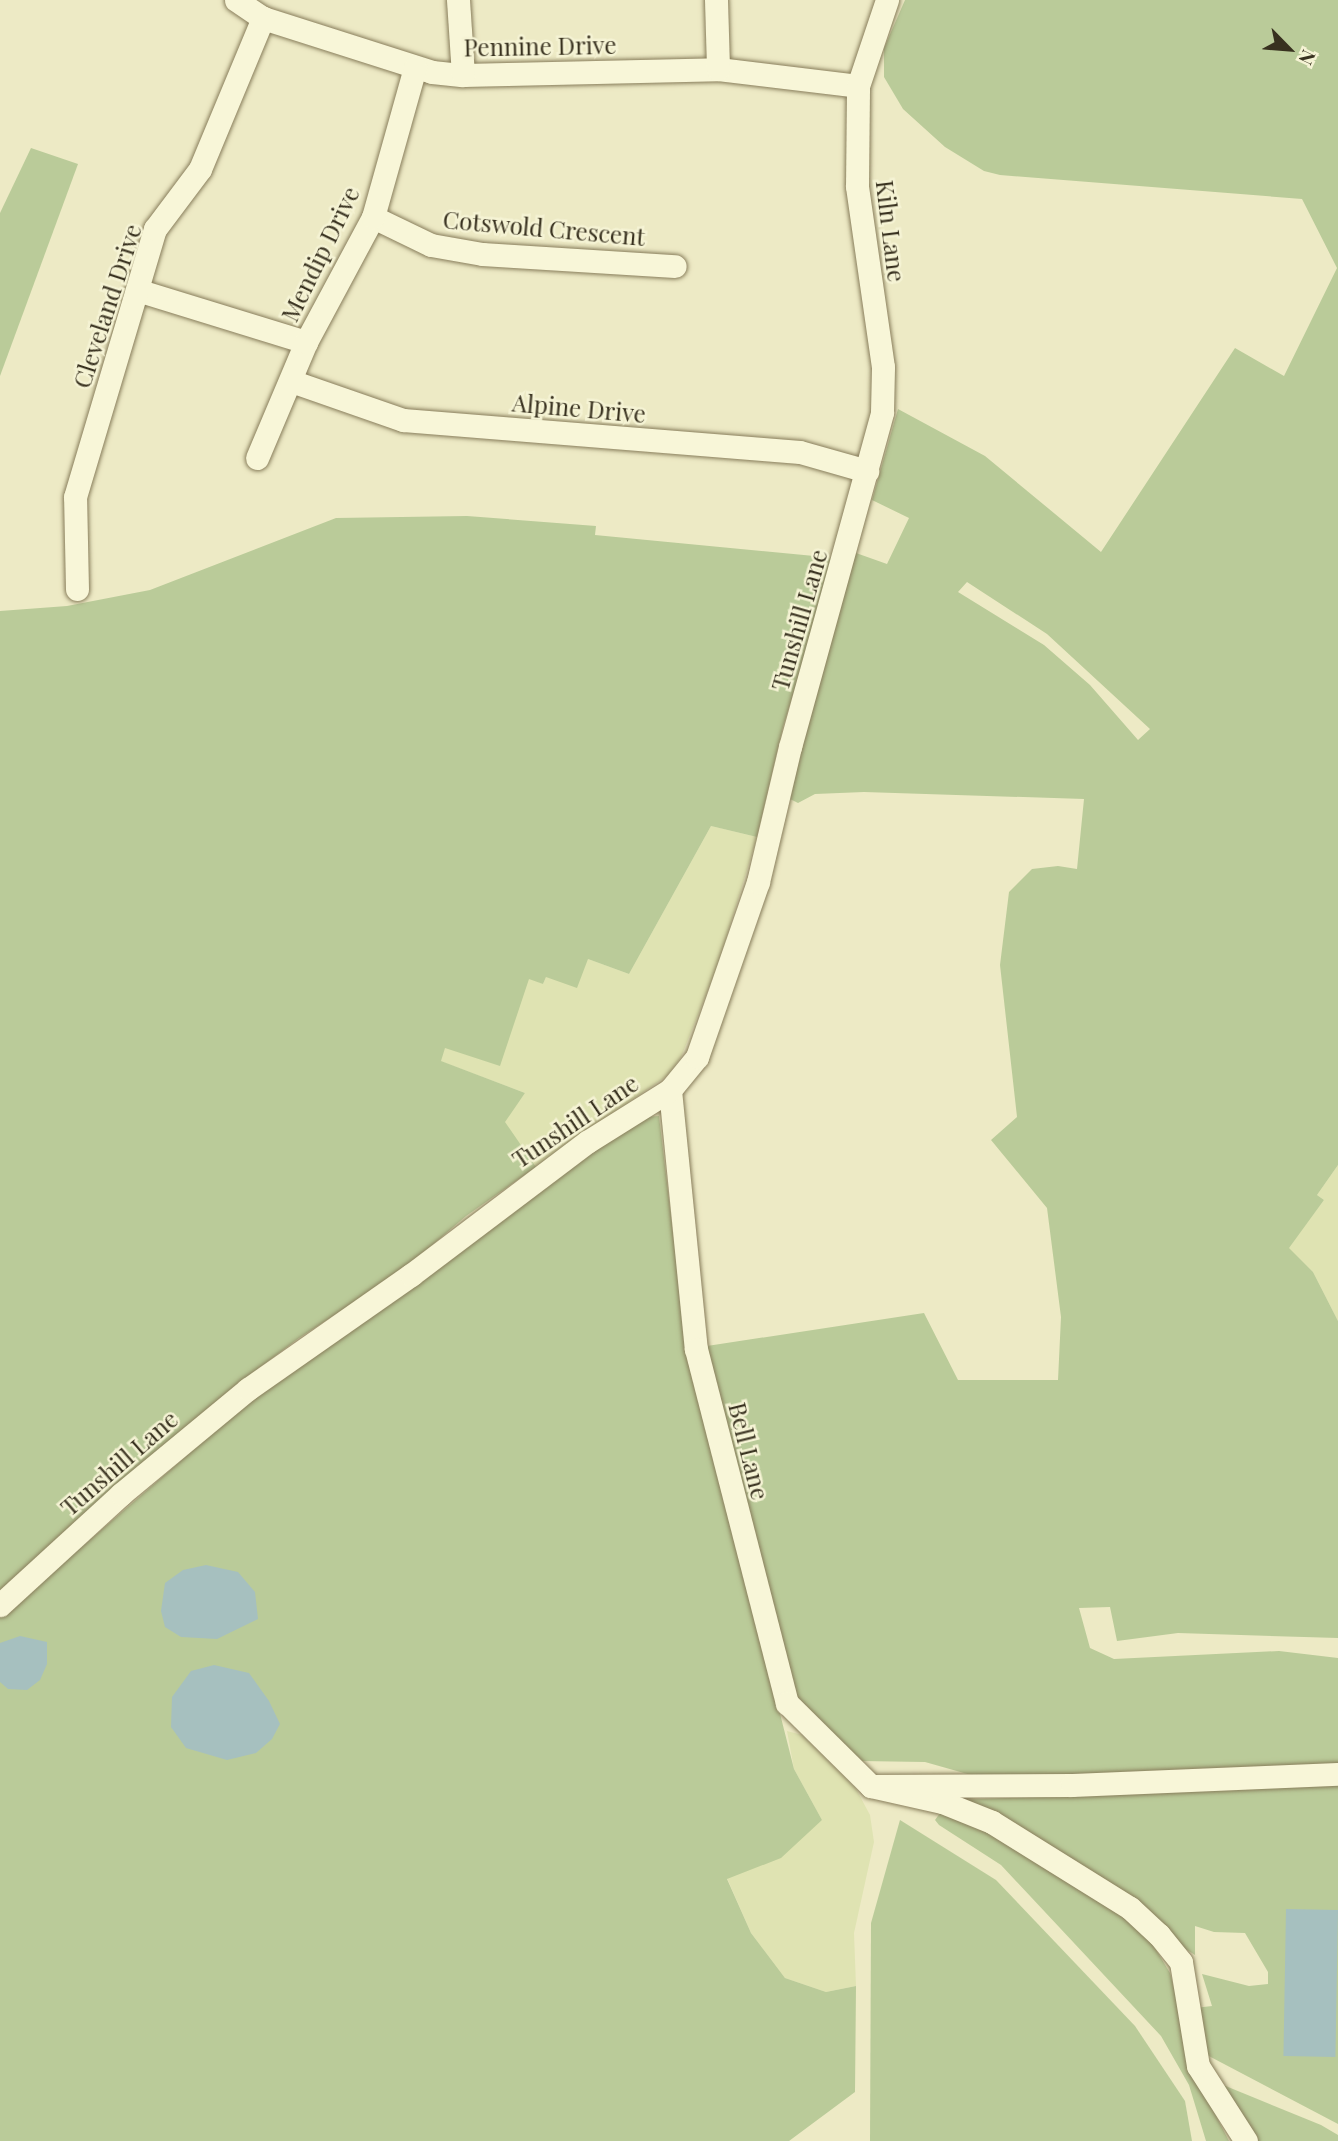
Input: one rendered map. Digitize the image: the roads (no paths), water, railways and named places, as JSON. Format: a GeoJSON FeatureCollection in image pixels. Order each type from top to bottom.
{"type":"FeatureCollection","features":[{"type":"Feature","properties":{"kind":"street","name":"Pennine Drive"},"geometry":{"type":"LineString","coordinates":[[236,0],[263,18],[415,68],[463,75],[718,69],[858,86]]}},
{"type":"Feature","properties":{"kind":"street"},"geometry":{"type":"LineString","coordinates":[[458,0],[463,75]]}},
{"type":"Feature","properties":{"kind":"street"},"geometry":{"type":"LineString","coordinates":[[716,0],[718,69]]}},
{"type":"Feature","properties":{"kind":"street","name":"Kiln Lane"},"geometry":{"type":"LineString","coordinates":[[867,471],[885,392],[857,186],[858,86],[887,0]]}},
{"type":"Feature","properties":{"kind":"street","name":"Cleveland Drive"},"geometry":{"type":"LineString","coordinates":[[77,589],[75,497],[155,229],[200,169],[263,18]]}},
{"type":"Feature","properties":{"kind":"street","name":"Mendip Drive"},"geometry":{"type":"LineString","coordinates":[[257,457],[306,342],[373,217],[415,68]]}},
{"type":"Feature","properties":{"kind":"street","name":"Cotswold Crescent"},"geometry":{"type":"LineString","coordinates":[[373,217],[430,245],[482,254],[675,266]]}},
{"type":"Feature","properties":{"kind":"street"},"geometry":{"type":"LineString","coordinates":[[138,290],[306,342]]}},
{"type":"Feature","properties":{"kind":"street","name":"Alpine Drive"},"geometry":{"type":"LineString","coordinates":[[291,381],[403,420],[800,452],[867,471]]}},
{"type":"Feature","properties":{"kind":"street","name":"Tunshill Lane"},"geometry":{"type":"LineString","coordinates":[[0,1605],[121,1494],[248,1389],[411,1275],[565,1157],[670,1090],[697,1058],[758,882],[790,747],[867,471]]}},
{"type":"Feature","properties":{"kind":"street","name":"Bell Lane"},"geometry":{"type":"LineString","coordinates":[[670,1090],[696,1349],[787,1703],[871,1786]]}},
{"type":"Feature","properties":{"kind":"street"},"geometry":{"type":"LineString","coordinates":[[871,1786],[1072,1785],[1338,1774]]}},
{"type":"Feature","properties":{"kind":"street"},"geometry":{"type":"LineString","coordinates":[[871,1786],[942,1802],[992,1822],[1129,1908],[1159,1936],[1181,1962],[1198,2066],[1246,2141]]}},
{"type":"Feature","properties":{"kind":"water"},"geometry":{"type":"Polygon","coordinates":[[[206,1565],[238,1572],[255,1592],[258,1619],[217,1639],[181,1637],[165,1627],[161,1611],[165,1583],[183,1570],[206,1565]]]}},
{"type":"Feature","properties":{"kind":"water"},"geometry":{"type":"Polygon","coordinates":[[[20,1636],[47,1642],[47,1664],[40,1680],[27,1690],[8,1689],[0,1682],[0,1643],[20,1636]]]}},
{"type":"Feature","properties":{"kind":"water"},"geometry":{"type":"Polygon","coordinates":[[[214,1665],[249,1673],[269,1701],[280,1724],[272,1739],[256,1753],[227,1760],[186,1748],[171,1727],[172,1697],[191,1671],[214,1665]]]}},
{"type":"Feature","properties":{"kind":"water"},"geometry":{"type":"Polygon","coordinates":[[[1286,1909],[1338,1910],[1335,2057],[1283,2056],[1286,1909]]]}}]}
